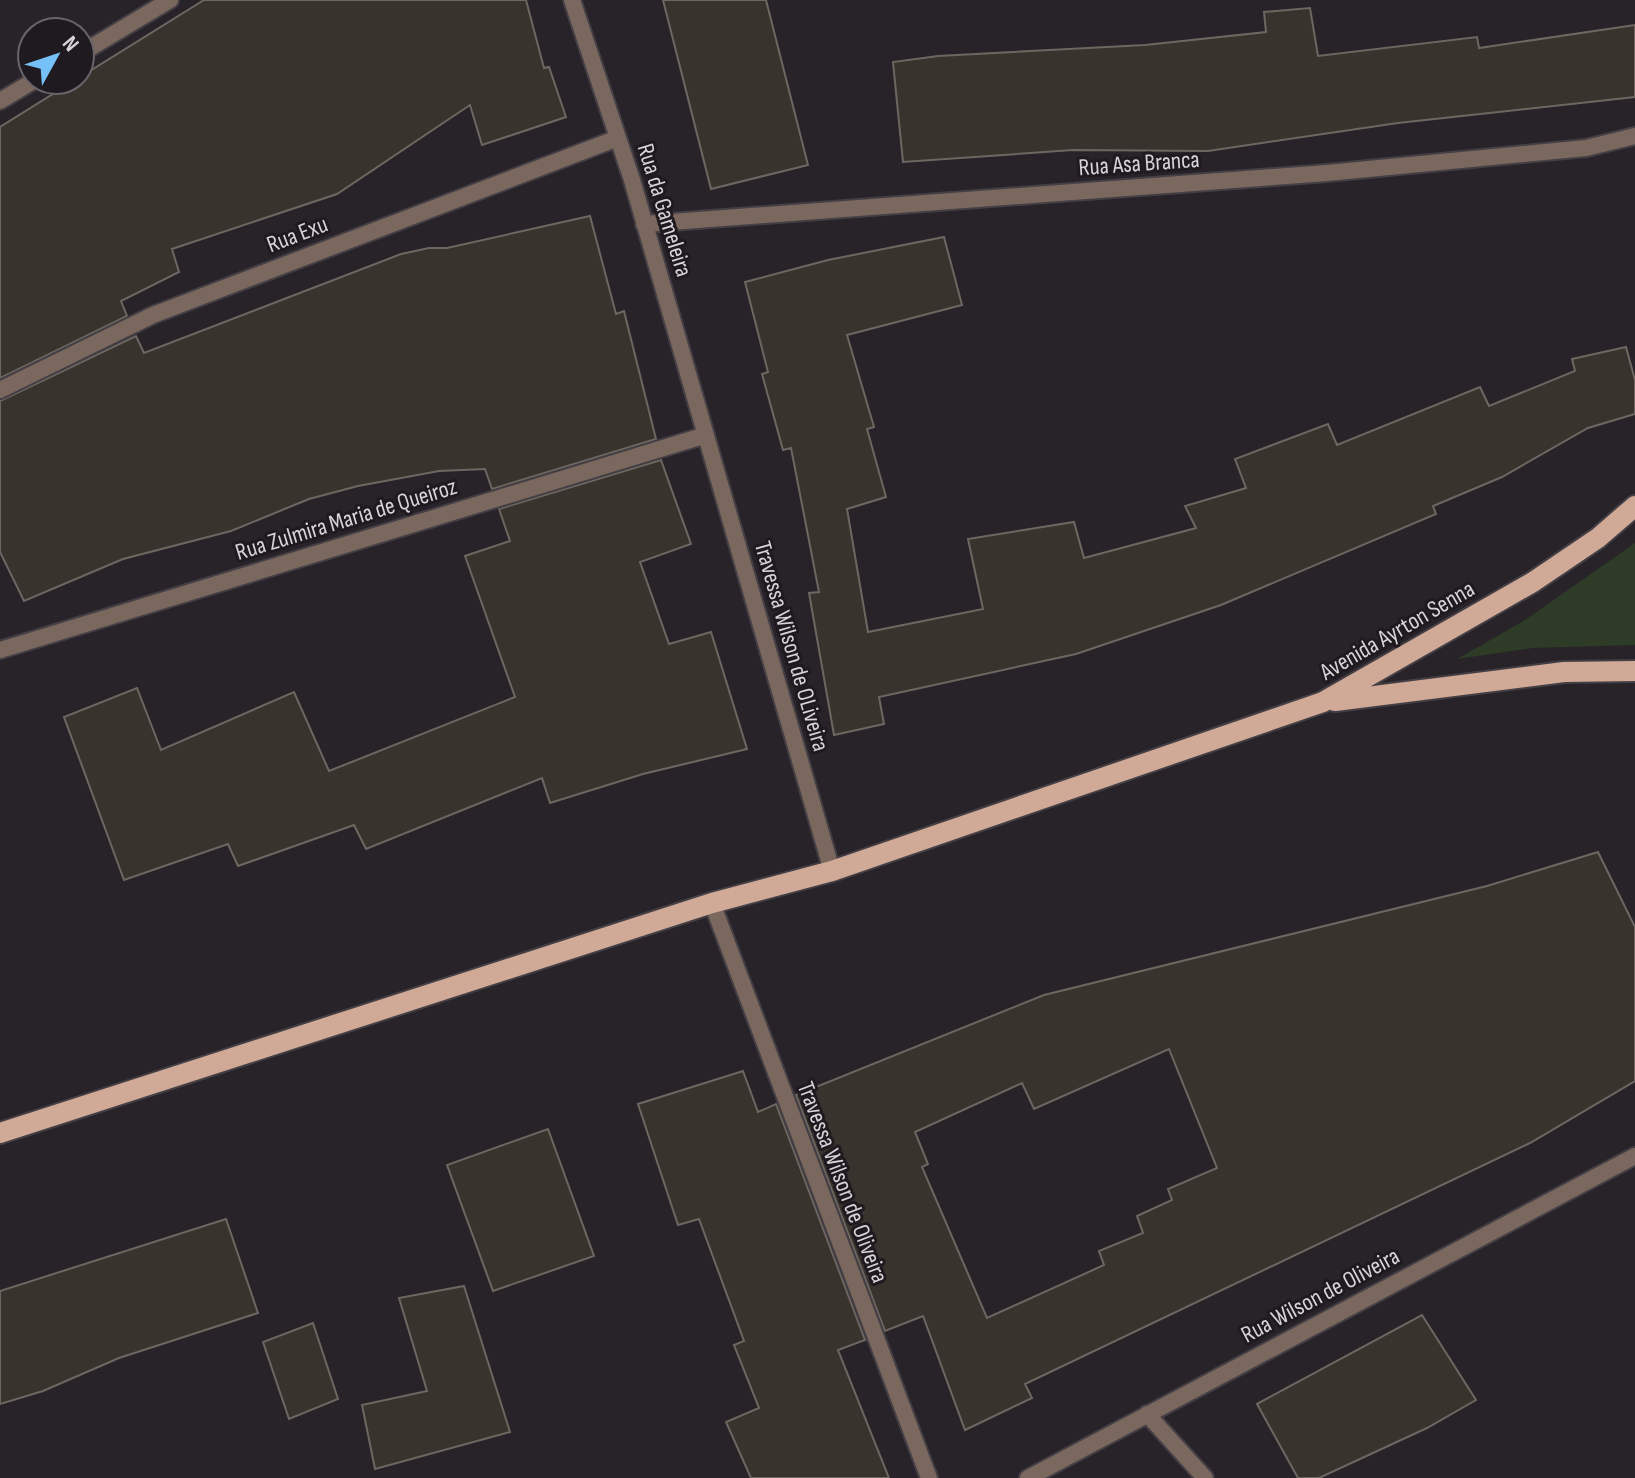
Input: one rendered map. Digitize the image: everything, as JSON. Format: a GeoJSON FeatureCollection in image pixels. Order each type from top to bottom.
{"type":"FeatureCollection","features":[{"type":"Feature","properties":{"kind":"main road","name":"Avenida Ayrton Senna"},"geometry":{"type":"LineString","coordinates":[[1323,702],[1533,582],[1598,538],[1635,506]]}},
{"type":"Feature","properties":{"kind":"main road","name":"Avenida Ayrton Senna"},"geometry":{"type":"LineString","coordinates":[[1323,702],[1564,672],[1635,671]]}},
{"type":"Feature","properties":{"kind":"main road"},"geometry":{"type":"LineString","coordinates":[[0,1133],[712,903],[832,871],[1323,702]]}},
{"type":"Feature","properties":{"kind":"street"},"geometry":{"type":"LineString","coordinates":[[96,44],[170,0]]}},
{"type":"Feature","properties":{"kind":"street","name":"Rua da Gameleira"},"geometry":{"type":"LineString","coordinates":[[572,0],[618,138],[706,435]]}},
{"type":"Feature","properties":{"kind":"street","name":"Rua Asa Branca"},"geometry":{"type":"LineString","coordinates":[[644,224],[1356,170],[1586,148],[1635,136]]}},
{"type":"Feature","properties":{"kind":"street","name":"Rua Exu"},"geometry":{"type":"LineString","coordinates":[[0,390],[153,315],[618,138]]}},
{"type":"Feature","properties":{"kind":"street","name":"Rua Zulmira Maria de Queiroz"},"geometry":{"type":"LineString","coordinates":[[0,650],[706,435]]}},
{"type":"Feature","properties":{"kind":"street","name":"Travessa Wilson de OLiveira"},"geometry":{"type":"LineString","coordinates":[[706,435],[832,871]]}},
{"type":"Feature","properties":{"kind":"street","name":"Travessa Wilson de Oliveira"},"geometry":{"type":"LineString","coordinates":[[712,903],[929,1478]]}},
{"type":"Feature","properties":{"kind":"street","name":"Rua Wilson de Oliveira"},"geometry":{"type":"LineString","coordinates":[[1028,1478],[1635,1156]]}},
{"type":"Feature","properties":{"kind":"street"},"geometry":{"type":"LineString","coordinates":[[1147,1414],[1205,1478]]}},
{"type":"Feature","properties":{"kind":"green space"},"geometry":{"type":"Polygon","coordinates":[[[1635,543],[1635,645],[1533,648],[1457,659],[1525,620],[1635,543]]]}},
{"type":"Feature","properties":{"kind":"building"},"geometry":{"type":"Polygon","coordinates":[[[204,0],[526,0],[544,68],[549,67],[566,117],[482,145],[470,105],[337,194],[172,249],[179,272],[121,301],[127,316],[0,378],[0,127],[50,96],[96,96],[96,67],[204,0]]]}},
{"type":"Feature","properties":{"kind":"building"},"geometry":{"type":"Polygon","coordinates":[[[663,0],[766,0],[808,165],[711,189],[663,0]]]}},
{"type":"Feature","properties":{"kind":"building"},"geometry":{"type":"Polygon","coordinates":[[[1310,8],[1318,56],[1477,37],[1479,48],[1635,25],[1635,97],[1398,123],[1208,151],[1073,150],[903,162],[893,62],[938,56],[1145,45],[1266,32],[1264,12],[1310,8]]]}},
{"type":"Feature","properties":{"kind":"building"},"geometry":{"type":"Polygon","coordinates":[[[590,216],[616,314],[624,311],[656,439],[492,489],[485,469],[439,471],[358,486],[309,499],[231,531],[123,559],[24,601],[0,552],[0,401],[136,336],[144,353],[401,254],[447,248],[590,216]]]}},
{"type":"Feature","properties":{"kind":"building"},"geometry":{"type":"Polygon","coordinates":[[[944,237],[962,305],[847,335],[874,427],[867,429],[886,497],[847,509],[868,632],[983,609],[968,539],[1074,522],[1084,558],[1196,528],[1185,506],[1246,488],[1235,459],[1328,424],[1337,445],[1480,387],[1489,406],[1575,371],[1572,359],[1626,347],[1635,380],[1635,414],[1588,428],[1502,477],[1433,506],[1436,514],[1221,605],[1076,654],[879,697],[884,724],[834,735],[809,593],[819,592],[791,448],[783,450],[762,374],[768,372],[745,282],[828,260],[944,237]]]}},
{"type":"Feature","properties":{"kind":"building"},"geometry":{"type":"Polygon","coordinates":[[[661,460],[691,544],[640,562],[669,644],[711,632],[747,749],[643,774],[550,803],[542,778],[366,849],[354,825],[238,866],[228,844],[124,880],[64,717],[137,688],[161,750],[294,692],[329,771],[515,697],[465,556],[510,541],[499,509],[661,460]]]}},
{"type":"Feature","properties":{"kind":"building"},"geometry":{"type":"Polygon","coordinates":[[[1598,852],[1635,927],[1635,1081],[1530,1143],[1025,1384],[1032,1398],[965,1430],[923,1316],[885,1331],[796,1095],[1044,995],[1487,886],[1598,852]],[[1169,1049],[1034,1109],[1022,1083],[915,1132],[928,1164],[922,1167],[987,1318],[1104,1265],[1099,1251],[1143,1233],[1137,1216],[1172,1200],[1168,1189],[1217,1168],[1169,1049]]]}},
{"type":"Feature","properties":{"kind":"building"},"geometry":{"type":"Polygon","coordinates":[[[743,1071],[758,1112],[776,1104],[865,1340],[838,1350],[889,1478],[751,1478],[726,1422],[759,1408],[734,1345],[744,1341],[699,1219],[678,1225],[638,1104],[743,1071]]]}},
{"type":"Feature","properties":{"kind":"building"},"geometry":{"type":"Polygon","coordinates":[[[548,1129],[594,1256],[493,1291],[447,1165],[548,1129]]]}},
{"type":"Feature","properties":{"kind":"building"},"geometry":{"type":"Polygon","coordinates":[[[226,1219],[258,1313],[119,1358],[43,1391],[0,1404],[0,1291],[226,1219]]]}},
{"type":"Feature","properties":{"kind":"building"},"geometry":{"type":"Polygon","coordinates":[[[464,1286],[510,1432],[375,1469],[362,1405],[427,1391],[399,1298],[464,1286]]]}},
{"type":"Feature","properties":{"kind":"building"},"geometry":{"type":"Polygon","coordinates":[[[1422,1315],[1476,1400],[1427,1428],[1319,1478],[1298,1478],[1257,1404],[1422,1315]]]}},
{"type":"Feature","properties":{"kind":"building"},"geometry":{"type":"Polygon","coordinates":[[[313,1323],[338,1399],[289,1419],[263,1342],[313,1323]]]}}]}
